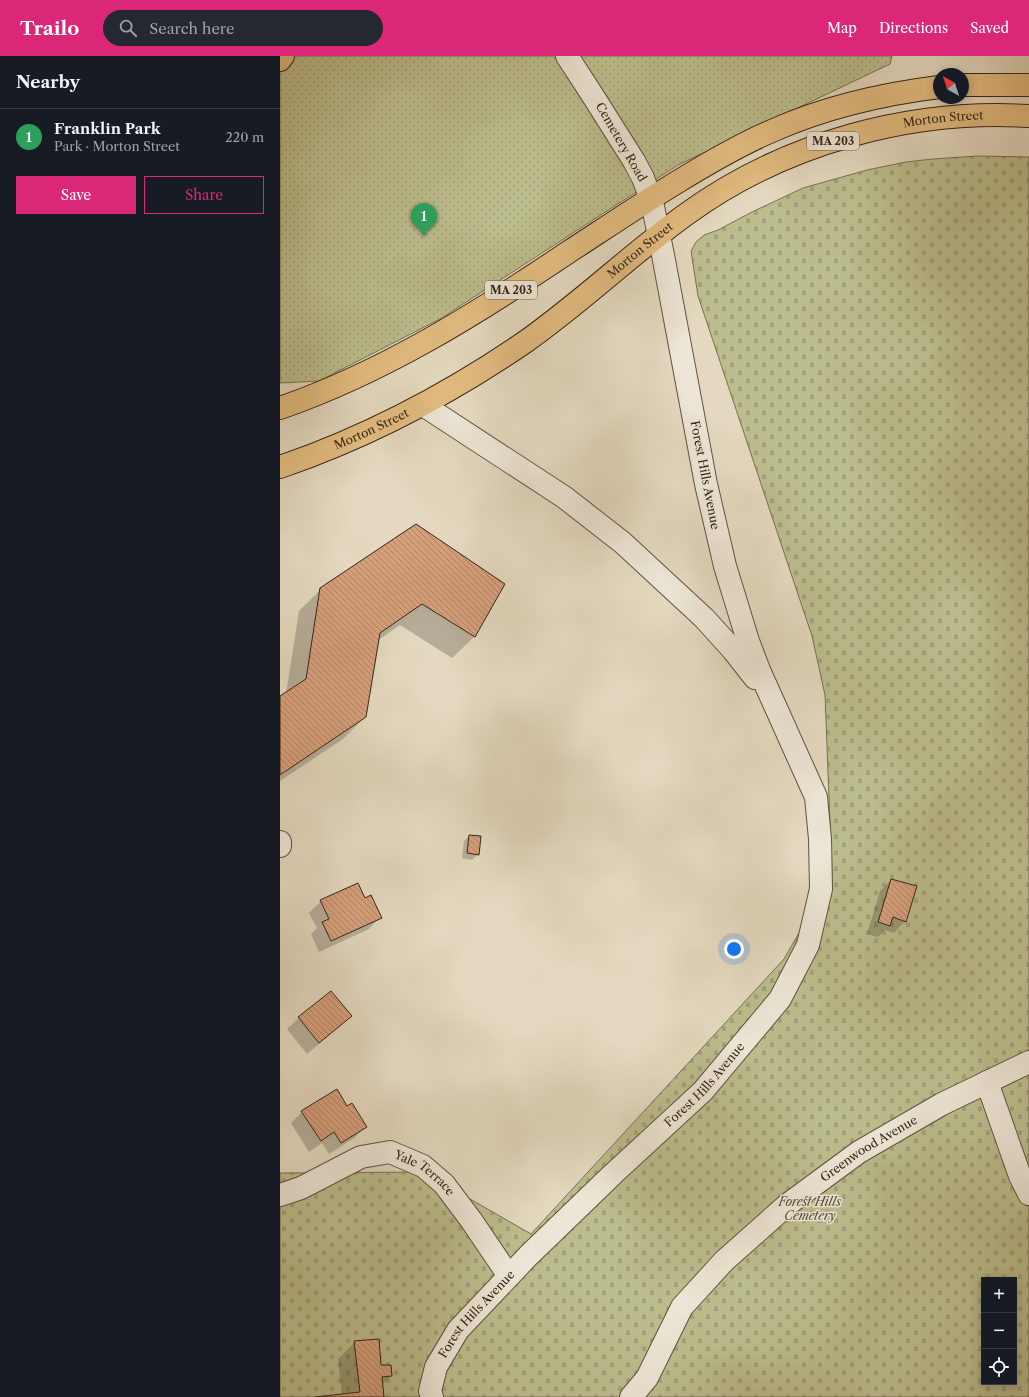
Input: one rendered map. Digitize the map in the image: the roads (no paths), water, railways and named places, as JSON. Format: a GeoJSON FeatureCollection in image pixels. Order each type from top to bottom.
{"type":"FeatureCollection","features":[{"type":"Feature","properties":{"kind":"main road"},"geometry":{"type":"LineString","coordinates":[[280,60],[283,56]]}},
{"type":"Feature","properties":{"kind":"main road"},"geometry":{"type":"LineString","coordinates":[[969,85],[1029,86]]}},
{"type":"Feature","properties":{"kind":"main road","name":"MA 203"},"geometry":{"type":"LineString","coordinates":[[280,408],[304,400],[361,376],[436,337],[651,198],[729,151],[765,133],[792,122],[856,103],[933,88]]}},
{"type":"Feature","properties":{"kind":"main road","name":"Morton Street"},"geometry":{"type":"LineString","coordinates":[[280,467],[356,437],[423,405],[468,379],[526,341],[571,307],[693,209],[725,189],[778,162],[828,143],[880,129],[928,120],[972,115],[1029,116]]}},
{"type":"Feature","properties":{"kind":"street","name":"Cemetery Road"},"geometry":{"type":"LineString","coordinates":[[567,56],[634,161],[643,178],[651,198],[660,235]]}},
{"type":"Feature","properties":{"kind":"street","name":"Forest Hills Avenue"},"geometry":{"type":"LineString","coordinates":[[432,1397],[430,1391],[436,1367],[458,1330],[528,1256],[613,1174],[703,1091],[780,999],[808,945],[821,889],[820,839],[816,797],[759,670],[748,641],[725,566],[715,526],[660,235]]}},
{"type":"Feature","properties":{"kind":"street","name":"Forest Hills Avenue"},"geometry":{"type":"LineString","coordinates":[[423,405],[564,497],[623,543],[704,618],[754,676],[776,709]]}},
{"type":"Feature","properties":{"kind":"street","name":"Greenwood Avenue"},"geometry":{"type":"LineString","coordinates":[[631,1397],[647,1378],[682,1307],[724,1261],[787,1205],[859,1152],[942,1104],[1029,1062]]}},
{"type":"Feature","properties":{"kind":"street"},"geometry":{"type":"LineString","coordinates":[[987,1082],[1020,1176],[1029,1194]]}},
{"type":"Feature","properties":{"kind":"street","name":"Yale Terrace"},"geometry":{"type":"LineString","coordinates":[[280,1194],[301,1188],[361,1157],[390,1152],[423,1166],[444,1184],[471,1220],[509,1276]]}},
{"type":"Feature","properties":{"kind":"place","name":"Franklin Park"},"geometry":{"type":"Point","coordinates":[424,236]}},
{"type":"Feature","properties":{"kind":"park label","name":"Forest Hills Cemetery"},"geometry":{"type":"Point","coordinates":[810,1209]}}]}
